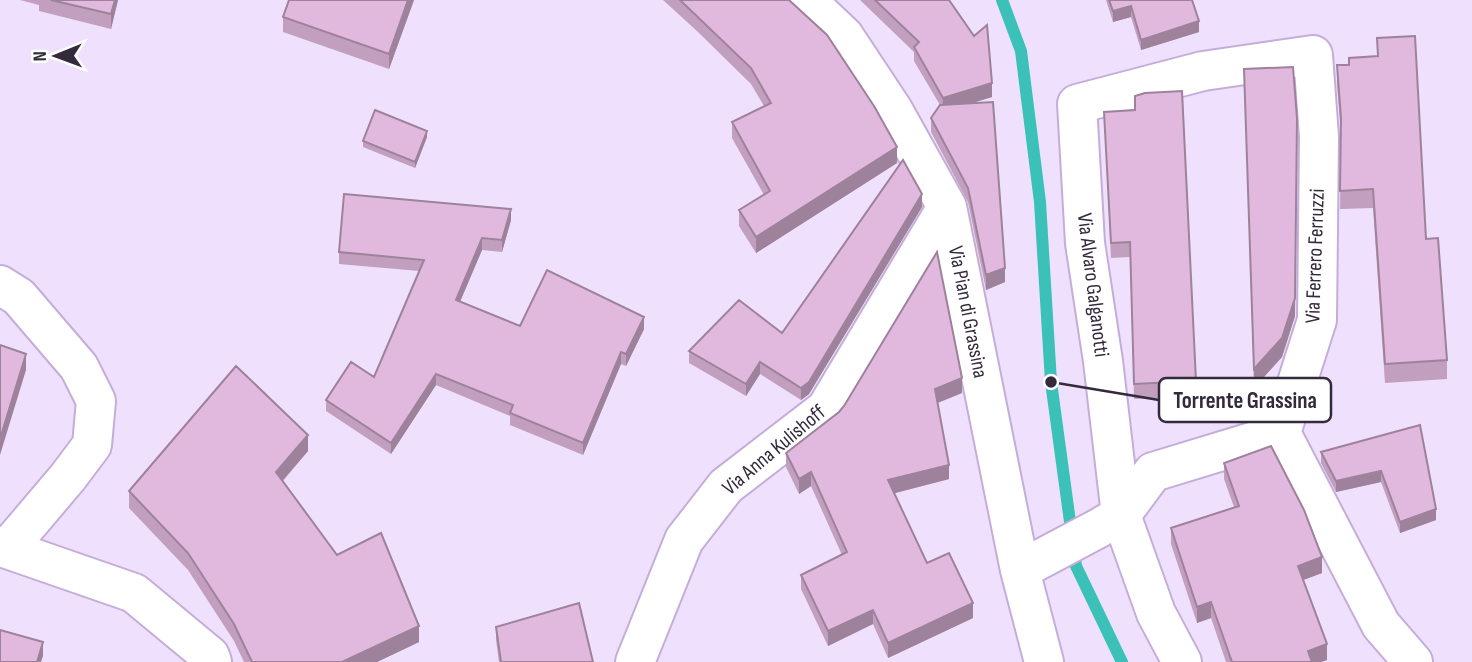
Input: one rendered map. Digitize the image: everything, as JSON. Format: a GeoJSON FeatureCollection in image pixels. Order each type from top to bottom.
{"type":"FeatureCollection","features":[{"type":"Feature","properties":{"kind":"street","name":"Via Pian di Grassina"},"geometry":{"type":"LineString","coordinates":[[806,0],[844,36],[893,110],[947,207],[1031,565],[1044,662]]}},
{"type":"Feature","properties":{"kind":"street","name":"Via Ferrero Ferruzzi"},"geometry":{"type":"LineString","coordinates":[[1077,104],[1203,71],[1312,55],[1319,137],[1317,320],[1281,433]]}},
{"type":"Feature","properties":{"kind":"street","name":"Via Alvaro Galganotti"},"geometry":{"type":"LineString","coordinates":[[1077,104],[1085,243],[1103,361],[1110,522],[1182,662]]}},
{"type":"Feature","properties":{"kind":"street","name":"Via Anna Kulishoff"},"geometry":{"type":"LineString","coordinates":[[635,662],[684,540],[726,486],[826,409],[947,207]]}},
{"type":"Feature","properties":{"kind":"street"},"geometry":{"type":"LineString","coordinates":[[0,285],[19,297],[79,367],[96,401],[92,445],[68,477],[4,548],[134,593],[210,656],[212,662]]}},
{"type":"Feature","properties":{"kind":"street"},"geometry":{"type":"LineString","coordinates":[[1031,565],[1110,522],[1153,472],[1281,433],[1381,625],[1413,662]]}},
{"type":"Feature","properties":{"kind":"building"},"geometry":{"type":"Polygon","coordinates":[[[51,0],[115,0],[111,14],[51,0]]]}},
{"type":"Feature","properties":{"kind":"building"},"geometry":{"type":"Polygon","coordinates":[[[289,0],[408,0],[389,54],[283,17],[289,0]]]}},
{"type":"Feature","properties":{"kind":"building"},"geometry":{"type":"Polygon","coordinates":[[[680,0],[789,0],[827,35],[874,106],[897,147],[756,237],[739,210],[770,191],[732,122],[771,103],[751,68],[680,0]]]}},
{"type":"Feature","properties":{"kind":"building"},"geometry":{"type":"Polygon","coordinates":[[[875,0],[949,0],[974,36],[987,25],[992,83],[943,98],[914,47],[919,42],[875,0]]]}},
{"type":"Feature","properties":{"kind":"building"},"geometry":{"type":"Polygon","coordinates":[[[1109,0],[1192,0],[1199,21],[1141,40],[1131,6],[1113,11],[1109,0]]]}},
{"type":"Feature","properties":{"kind":"building"},"geometry":{"type":"Polygon","coordinates":[[[1415,36],[1426,239],[1438,238],[1447,360],[1385,364],[1373,189],[1340,191],[1341,118],[1337,65],[1349,65],[1349,58],[1378,56],[1377,38],[1415,36]]]}},
{"type":"Feature","properties":{"kind":"building"},"geometry":{"type":"Polygon","coordinates":[[[1293,67],[1297,119],[1295,298],[1282,338],[1254,369],[1244,69],[1293,67]]]}},
{"type":"Feature","properties":{"kind":"building"},"geometry":{"type":"Polygon","coordinates":[[[1182,91],[1196,381],[1134,384],[1130,242],[1111,243],[1104,112],[1135,110],[1135,96],[1145,93],[1182,91]]]}},
{"type":"Feature","properties":{"kind":"building"},"geometry":{"type":"Polygon","coordinates":[[[993,102],[1005,268],[986,275],[968,188],[931,118],[940,105],[993,102]]]}},
{"type":"Feature","properties":{"kind":"building"},"geometry":{"type":"Polygon","coordinates":[[[375,110],[427,131],[415,162],[363,141],[375,110]]]}},
{"type":"Feature","properties":{"kind":"building"},"geometry":{"type":"Polygon","coordinates":[[[903,160],[922,194],[809,382],[801,388],[760,362],[746,384],[689,351],[739,300],[782,333],[903,160]]]}},
{"type":"Feature","properties":{"kind":"building"},"geometry":{"type":"Polygon","coordinates":[[[344,194],[511,209],[502,240],[482,238],[456,300],[520,326],[547,270],[644,317],[626,354],[621,352],[583,443],[510,413],[513,405],[436,374],[391,443],[326,400],[351,362],[374,377],[424,260],[339,252],[344,194]]]}},
{"type":"Feature","properties":{"kind":"building"},"geometry":{"type":"Polygon","coordinates":[[[937,252],[962,378],[935,389],[949,465],[888,480],[927,563],[949,553],[973,603],[888,643],[873,610],[828,631],[801,575],[847,552],[811,472],[799,479],[786,453],[844,406],[937,252]]]}},
{"type":"Feature","properties":{"kind":"building"},"geometry":{"type":"Polygon","coordinates":[[[0,345],[26,354],[0,439],[0,345]]]}},
{"type":"Feature","properties":{"kind":"building"},"geometry":{"type":"Polygon","coordinates":[[[236,366],[308,435],[276,472],[337,555],[381,533],[419,626],[342,662],[252,662],[234,624],[188,553],[129,491],[236,366]]]}},
{"type":"Feature","properties":{"kind":"building"},"geometry":{"type":"Polygon","coordinates":[[[1420,425],[1436,509],[1400,522],[1381,471],[1336,481],[1321,452],[1420,425]]]}},
{"type":"Feature","properties":{"kind":"building"},"geometry":{"type":"Polygon","coordinates":[[[1271,446],[1304,510],[1322,557],[1298,566],[1327,644],[1308,651],[1312,662],[1232,662],[1211,602],[1197,607],[1171,528],[1239,506],[1224,463],[1271,446]]]}},
{"type":"Feature","properties":{"kind":"building"},"geometry":{"type":"Polygon","coordinates":[[[579,603],[593,662],[501,662],[496,627],[579,603]]]}},
{"type":"Feature","properties":{"kind":"building"},"geometry":{"type":"Polygon","coordinates":[[[0,630],[43,642],[37,662],[0,662],[0,630]]]}},
{"type":"Feature","properties":{"kind":"waterway"},"geometry":{"type":"LineString","coordinates":[[1002,0],[1021,51],[1040,202],[1051,382],[1076,566],[1122,662]]}},
{"type":"Feature","properties":{"kind":"place","name":"Torrente Grassina"},"geometry":{"type":"Point","coordinates":[1051,382]}}]}
